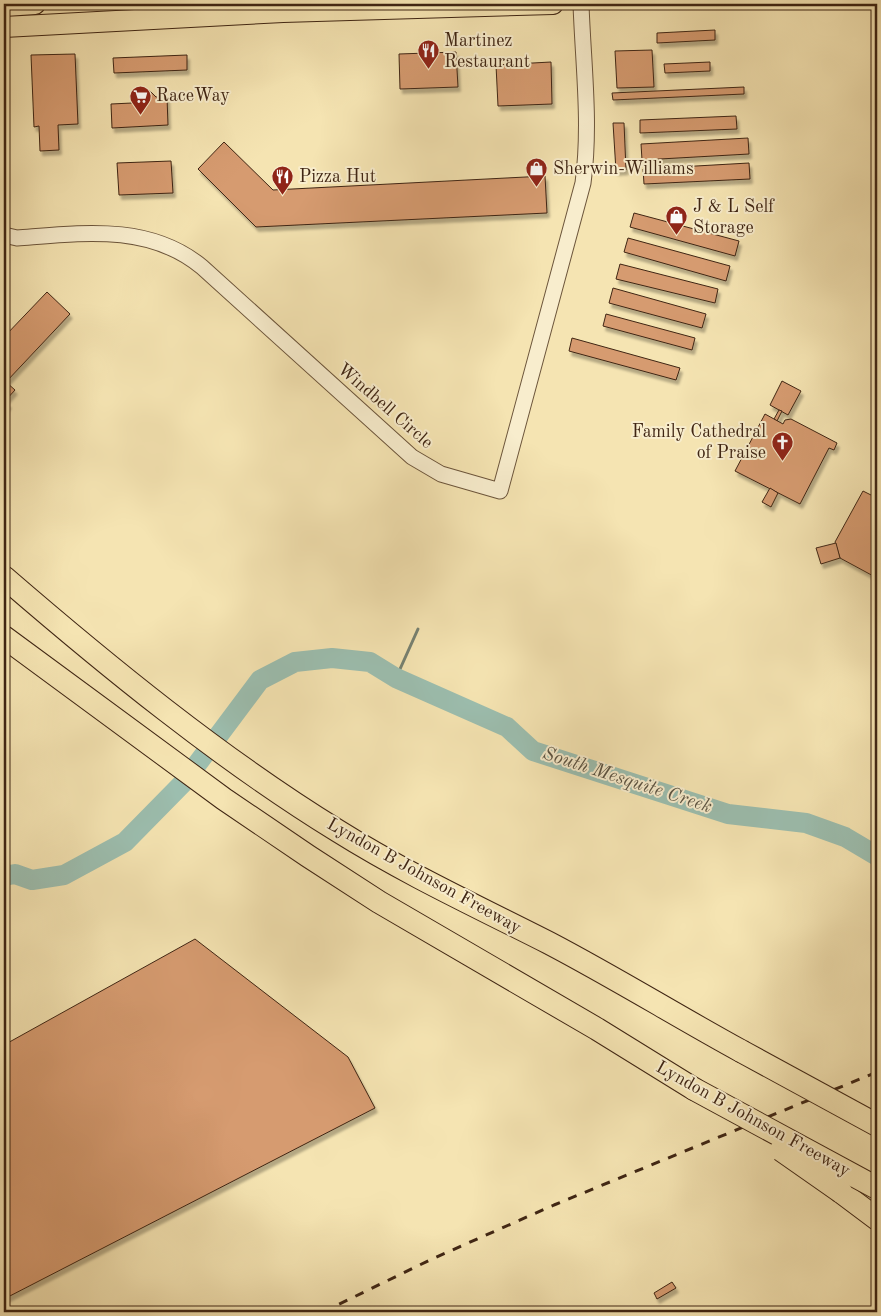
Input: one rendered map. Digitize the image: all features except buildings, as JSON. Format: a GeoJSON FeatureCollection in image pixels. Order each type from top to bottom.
{"type":"FeatureCollection","features":[{"type":"Feature","properties":{"kind":"highway","name":"Lyndon B Johnson Freeway"},"geometry":{"type":"LineString","coordinates":[[4,576],[57,622],[170,713],[338,831],[489,914],[749,1050]]}},
{"type":"Feature","properties":{"kind":"highway","name":"Lyndon B Johnson Freeway"},"geometry":{"type":"LineString","coordinates":[[4,637],[224,799],[379,902],[597,1029],[694,1090],[877,1188]]}},
{"type":"Feature","properties":{"kind":"highway"},"geometry":{"type":"LineString","coordinates":[[749,1050],[877,1109]]}},
{"type":"Feature","properties":{"kind":"highway"},"geometry":{"type":"LineString","coordinates":[[749,1050],[877,1125]]}},
{"type":"Feature","properties":{"kind":"highway"},"geometry":{"type":"LineString","coordinates":[[694,1090],[877,1219]]}},
{"type":"Feature","properties":{"kind":"main road"},"geometry":{"type":"LineString","coordinates":[[4,6],[35,4]]}},
{"type":"Feature","properties":{"kind":"main road"},"geometry":{"type":"LineString","coordinates":[[4,27],[310,8],[553,4]]}},
{"type":"Feature","properties":{"kind":"street","name":"Windbell Circle"},"geometry":{"type":"LineString","coordinates":[[4,235],[17,238],[126,234],[152,239],[174,248],[202,267],[412,457],[441,474],[500,491],[583,184],[586,132],[581,4]]}},
{"type":"Feature","properties":{"kind":"waterway"},"geometry":{"type":"LineString","coordinates":[[396,678],[418,629]]}},
{"type":"Feature","properties":{"kind":"waterway","name":"South Mesquite Creek"},"geometry":{"type":"LineString","coordinates":[[4,876],[15,874],[32,880],[64,875],[125,842],[183,783],[260,680],[295,662],[332,658],[370,662],[396,678],[507,727],[533,751],[728,814],[806,823],[845,837],[877,856]]}},
{"type":"Feature","properties":{"kind":"railway"},"geometry":{"type":"LineString","coordinates":[[323,1312],[432,1259],[554,1205],[877,1072]]}},
{"type":"Feature","properties":{"kind":"place","name":"Martinez Restaurant"},"geometry":{"type":"Point","coordinates":[428,70]}},
{"type":"Feature","properties":{"kind":"place","name":"RaceWay"},"geometry":{"type":"Point","coordinates":[140,115]}},
{"type":"Feature","properties":{"kind":"place","name":"Sherwin-Williams"},"geometry":{"type":"Point","coordinates":[537,188]}},
{"type":"Feature","properties":{"kind":"place","name":"Pizza Hut"},"geometry":{"type":"Point","coordinates":[283,196]}},
{"type":"Feature","properties":{"kind":"place","name":"J & L Self Storage"},"geometry":{"type":"Point","coordinates":[677,236]}},
{"type":"Feature","properties":{"kind":"place","name":"Family Cathedral of Praise"},"geometry":{"type":"Point","coordinates":[782,461]}}]}
